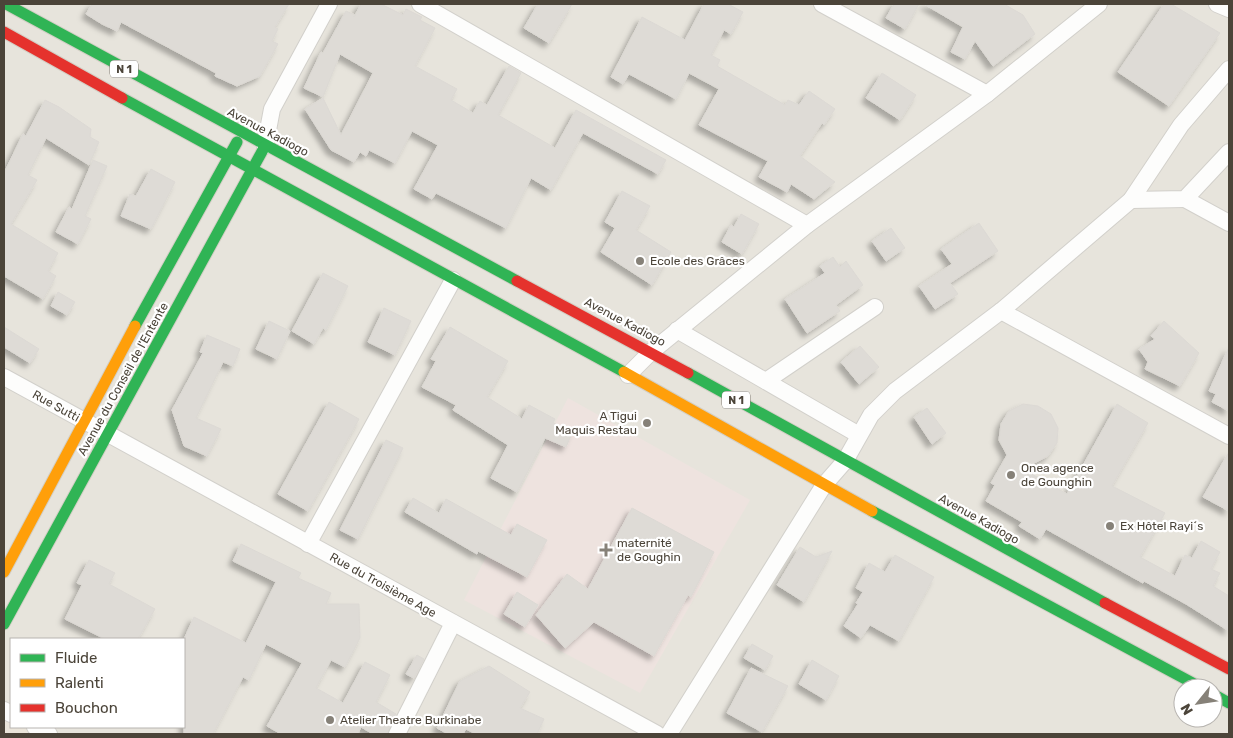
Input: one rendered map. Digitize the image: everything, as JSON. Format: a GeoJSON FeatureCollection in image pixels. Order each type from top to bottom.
{"type":"FeatureCollection","features":[{"type":"Feature","properties":{"kind":"main road","name":"Avenue Kadiogo"},"geometry":{"type":"LineString","coordinates":[[6,4],[242,134],[651,352],[1098,600],[1229,669]]}},
{"type":"Feature","properties":{"kind":"main road","name":"N 1"},"geometry":{"type":"LineString","coordinates":[[4,32],[228,158],[628,375],[824,485],[1183,678]]}},
{"type":"Feature","properties":{"kind":"main road","name":"Avenue du Conseil de l'Entente"},"geometry":{"type":"LineString","coordinates":[[4,572],[83,421],[242,134]]}},
{"type":"Feature","properties":{"kind":"main road","name":"Avenue du Conseil de l'Entente"},"geometry":{"type":"LineString","coordinates":[[4,624],[265,146]]}},
{"type":"Feature","properties":{"kind":"street"},"geometry":{"type":"LineString","coordinates":[[265,146],[272,109],[329,4]]}},
{"type":"Feature","properties":{"kind":"street"},"geometry":{"type":"LineString","coordinates":[[420,4],[807,225]]}},
{"type":"Feature","properties":{"kind":"street"},"geometry":{"type":"LineString","coordinates":[[822,4],[987,94]]}},
{"type":"Feature","properties":{"kind":"street"},"geometry":{"type":"LineString","coordinates":[[628,375],[677,330],[807,225],[987,94],[1100,4]]}},
{"type":"Feature","properties":{"kind":"street"},"geometry":{"type":"LineString","coordinates":[[1217,4],[1229,9]]}},
{"type":"Feature","properties":{"kind":"street"},"geometry":{"type":"LineString","coordinates":[[669,734],[824,485],[845,461],[871,415],[895,391],[1001,311],[1131,200],[1181,125],[1229,69]]}},
{"type":"Feature","properties":{"kind":"street"},"geometry":{"type":"LineString","coordinates":[[242,134],[272,109]]}},
{"type":"Feature","properties":{"kind":"street"},"geometry":{"type":"LineString","coordinates":[[1185,199],[1229,152]]}},
{"type":"Feature","properties":{"kind":"street"},"geometry":{"type":"LineString","coordinates":[[1131,200],[1185,199],[1229,223]]}},
{"type":"Feature","properties":{"kind":"street"},"geometry":{"type":"LineString","coordinates":[[308,544],[453,280]]}},
{"type":"Feature","properties":{"kind":"street"},"geometry":{"type":"LineString","coordinates":[[766,381],[875,307]]}},
{"type":"Feature","properties":{"kind":"street"},"geometry":{"type":"LineString","coordinates":[[1001,311],[1229,436]]}},
{"type":"Feature","properties":{"kind":"street"},"geometry":{"type":"LineString","coordinates":[[677,330],[859,435]]}},
{"type":"Feature","properties":{"kind":"street","name":"Rue Sutti"},"geometry":{"type":"LineString","coordinates":[[4,377],[108,435]]}},
{"type":"Feature","properties":{"kind":"street","name":"Rue du Troisième Age"},"geometry":{"type":"LineString","coordinates":[[108,435],[657,734]]}},
{"type":"Feature","properties":{"kind":"street"},"geometry":{"type":"LineString","coordinates":[[397,734],[453,623]]}},
{"type":"Feature","properties":{"kind":"street"},"geometry":{"type":"LineString","coordinates":[[37,728],[49,734]]}},
{"type":"Feature","properties":{"kind":"shaded area"},"geometry":{"type":"Polygon","coordinates":[[[4,4],[1229,4],[1229,734],[4,734],[4,4]]]}},
{"type":"Feature","properties":{"kind":"shaded area","name":"maternité de Goughin"},"geometry":{"type":"Polygon","coordinates":[[[568,398],[750,500],[640,693],[464,600],[568,398]]]}},
{"type":"Feature","properties":{"kind":"shaded area"},"geometry":{"type":"Polygon","coordinates":[[[4,717],[10,720],[10,728],[23,728],[35,734],[4,734],[4,717]]]}},
{"type":"Feature","properties":{"kind":"building"},"geometry":{"type":"Polygon","coordinates":[[[92,4],[289,4],[275,27],[278,29],[272,41],[278,44],[260,76],[237,86],[215,76],[216,73],[121,22],[117,31],[102,24],[86,14],[92,4]]]}},
{"type":"Feature","properties":{"kind":"building"},"geometry":{"type":"Polygon","coordinates":[[[361,4],[381,4],[403,15],[406,9],[422,17],[420,20],[435,28],[415,66],[457,89],[451,100],[473,113],[480,101],[487,105],[509,66],[521,73],[498,115],[555,148],[576,110],[666,160],[658,174],[583,133],[551,190],[531,178],[506,228],[436,193],[432,199],[414,189],[438,145],[412,131],[395,163],[369,150],[366,156],[360,152],[354,162],[331,150],[305,109],[323,98],[341,135],[373,73],[340,54],[323,97],[304,88],[321,52],[323,53],[346,11],[355,15],[354,17],[361,4]]]}},
{"type":"Feature","properties":{"kind":"building"},"geometry":{"type":"Polygon","coordinates":[[[538,4],[572,4],[549,43],[524,28],[538,4]]]}},
{"type":"Feature","properties":{"kind":"building"},"geometry":{"type":"Polygon","coordinates":[[[704,4],[728,4],[743,12],[731,34],[724,30],[711,55],[720,60],[717,66],[785,105],[788,100],[799,105],[809,91],[835,109],[824,125],[822,123],[800,156],[835,182],[814,199],[791,184],[787,192],[759,177],[768,161],[699,125],[719,89],[689,73],[676,99],[629,74],[623,84],[611,77],[642,17],[685,40],[704,4]]]}},
{"type":"Feature","properties":{"kind":"building"},"geometry":{"type":"Polygon","coordinates":[[[894,4],[919,4],[905,29],[886,18],[894,4]]]}},
{"type":"Feature","properties":{"kind":"building"},"geometry":{"type":"Polygon","coordinates":[[[924,4],[1004,4],[1023,15],[1035,34],[993,66],[975,41],[965,59],[951,52],[963,27],[924,4]]]}},
{"type":"Feature","properties":{"kind":"building"},"geometry":{"type":"Polygon","coordinates":[[[1164,4],[1171,4],[1220,33],[1169,106],[1118,72],[1164,4]]]}},
{"type":"Feature","properties":{"kind":"building"},"geometry":{"type":"Polygon","coordinates":[[[882,73],[916,95],[900,120],[866,98],[882,73]]]}},
{"type":"Feature","properties":{"kind":"building"},"geometry":{"type":"Polygon","coordinates":[[[45,100],[59,107],[91,129],[90,137],[99,142],[89,165],[46,138],[28,175],[37,180],[11,224],[58,253],[48,271],[56,276],[43,299],[4,276],[4,173],[23,134],[26,136],[45,100]]]}},
{"type":"Feature","properties":{"kind":"building"},"geometry":{"type":"Polygon","coordinates":[[[93,160],[107,166],[85,216],[91,219],[78,244],[56,232],[69,207],[72,209],[93,160]]]}},
{"type":"Feature","properties":{"kind":"building"},"geometry":{"type":"Polygon","coordinates":[[[151,169],[175,182],[151,229],[121,216],[130,194],[136,196],[151,169]]]}},
{"type":"Feature","properties":{"kind":"building"},"geometry":{"type":"Polygon","coordinates":[[[622,191],[650,206],[636,230],[671,252],[652,285],[601,252],[615,228],[605,222],[622,191]]]}},
{"type":"Feature","properties":{"kind":"building"},"geometry":{"type":"Polygon","coordinates":[[[741,214],[759,224],[742,254],[722,242],[731,225],[734,227],[741,214]]]}},
{"type":"Feature","properties":{"kind":"building"},"geometry":{"type":"Polygon","coordinates":[[[979,223],[998,251],[950,283],[958,294],[935,309],[919,286],[952,264],[941,249],[979,223]]]}},
{"type":"Feature","properties":{"kind":"building"},"geometry":{"type":"Polygon","coordinates":[[[891,228],[905,248],[886,261],[872,241],[891,228]]]}},
{"type":"Feature","properties":{"kind":"building"},"geometry":{"type":"Polygon","coordinates":[[[833,257],[840,267],[846,261],[863,285],[836,305],[840,311],[807,333],[785,299],[825,273],[820,266],[833,257]]]}},
{"type":"Feature","properties":{"kind":"building"},"geometry":{"type":"Polygon","coordinates":[[[323,273],[348,286],[326,330],[323,328],[314,344],[292,331],[323,273]]]}},
{"type":"Feature","properties":{"kind":"building"},"geometry":{"type":"Polygon","coordinates":[[[58,292],[75,302],[67,315],[51,306],[58,292]]]}},
{"type":"Feature","properties":{"kind":"building"},"geometry":{"type":"Polygon","coordinates":[[[384,308],[411,321],[395,355],[368,342],[384,308]]]}},
{"type":"Feature","properties":{"kind":"building"},"geometry":{"type":"Polygon","coordinates":[[[269,321],[290,331],[277,359],[256,349],[269,321]]]}},
{"type":"Feature","properties":{"kind":"building"},"geometry":{"type":"Polygon","coordinates":[[[1164,321],[1199,353],[1180,386],[1145,369],[1148,362],[1139,349],[1155,339],[1151,336],[1164,321]]]}},
{"type":"Feature","properties":{"kind":"building"},"geometry":{"type":"Polygon","coordinates":[[[4,327],[39,349],[30,363],[4,347],[4,327]]]}},
{"type":"Feature","properties":{"kind":"building"},"geometry":{"type":"Polygon","coordinates":[[[450,327],[508,361],[487,397],[522,419],[529,405],[555,419],[553,423],[573,431],[566,447],[545,438],[517,492],[491,478],[508,445],[453,410],[456,405],[422,387],[436,361],[431,359],[450,327]]]}},
{"type":"Feature","properties":{"kind":"building"},"geometry":{"type":"Polygon","coordinates":[[[207,335],[240,349],[233,366],[223,362],[196,418],[221,429],[207,456],[184,446],[172,410],[203,353],[200,352],[207,335]]]}},
{"type":"Feature","properties":{"kind":"building"},"geometry":{"type":"Polygon","coordinates":[[[860,346],[879,367],[859,384],[841,362],[860,346]]]}},
{"type":"Feature","properties":{"kind":"building"},"geometry":{"type":"Polygon","coordinates":[[[1229,347],[1229,411],[1212,402],[1216,394],[1209,391],[1229,347]]]}},
{"type":"Feature","properties":{"kind":"building"},"geometry":{"type":"Polygon","coordinates":[[[329,402],[359,419],[308,511],[278,494],[329,402]]]}},
{"type":"Feature","properties":{"kind":"building"},"geometry":{"type":"Polygon","coordinates":[[[1023,404],[1038,406],[1051,414],[1058,428],[1057,443],[1048,456],[1023,469],[1067,494],[1117,404],[1148,423],[1112,486],[1165,513],[1140,557],[1175,576],[1185,555],[1192,558],[1201,541],[1220,552],[1211,569],[1220,573],[1213,586],[1229,596],[1229,631],[1186,604],[1144,581],[1143,583],[1046,529],[1040,539],[1019,526],[1022,522],[986,501],[995,485],[991,483],[1007,455],[999,440],[1001,424],[1009,411],[1023,404]]]}},
{"type":"Feature","properties":{"kind":"building"},"geometry":{"type":"Polygon","coordinates":[[[927,408],[946,433],[932,444],[914,417],[927,408]]]}},
{"type":"Feature","properties":{"kind":"building"},"geometry":{"type":"Polygon","coordinates":[[[386,440],[403,448],[358,539],[340,530],[386,440]]]}},
{"type":"Feature","properties":{"kind":"building"},"geometry":{"type":"Polygon","coordinates":[[[1229,452],[1229,511],[1203,497],[1229,452]]]}},
{"type":"Feature","properties":{"kind":"building"},"geometry":{"type":"Polygon","coordinates":[[[413,498],[439,513],[446,499],[511,535],[517,524],[547,540],[527,577],[478,551],[477,554],[405,512],[413,498]]]}},
{"type":"Feature","properties":{"kind":"building"},"geometry":{"type":"Polygon","coordinates":[[[632,508],[714,552],[691,597],[688,595],[654,656],[594,622],[565,648],[536,615],[567,574],[588,589],[632,508]]]}},
{"type":"Feature","properties":{"kind":"building"},"geometry":{"type":"Polygon","coordinates":[[[241,544],[301,573],[298,578],[331,593],[326,604],[359,604],[360,638],[345,667],[331,660],[316,688],[343,703],[365,662],[390,675],[376,702],[396,714],[387,734],[373,734],[361,727],[358,734],[281,734],[267,726],[302,663],[266,644],[249,680],[243,677],[213,734],[184,734],[184,638],[194,617],[246,643],[276,582],[233,561],[241,544]]]}},
{"type":"Feature","properties":{"kind":"building"},"geometry":{"type":"Polygon","coordinates":[[[800,547],[816,557],[832,551],[804,602],[777,585],[800,547]]]}},
{"type":"Feature","properties":{"kind":"building"},"geometry":{"type":"Polygon","coordinates":[[[895,555],[934,577],[899,641],[870,625],[861,638],[844,626],[863,592],[856,588],[869,563],[885,572],[895,555]]]}},
{"type":"Feature","properties":{"kind":"building"},"geometry":{"type":"Polygon","coordinates":[[[89,560],[115,573],[109,584],[155,609],[139,638],[103,638],[65,619],[82,585],[77,583],[89,560]]]}},
{"type":"Feature","properties":{"kind":"building"},"geometry":{"type":"Polygon","coordinates":[[[517,592],[538,605],[525,627],[504,614],[517,592]]]}},
{"type":"Feature","properties":{"kind":"building"},"geometry":{"type":"Polygon","coordinates":[[[752,644],[773,656],[765,670],[744,658],[752,644]]]}},
{"type":"Feature","properties":{"kind":"building"},"geometry":{"type":"Polygon","coordinates":[[[417,655],[424,659],[414,678],[406,674],[417,655]]]}},
{"type":"Feature","properties":{"kind":"building"},"geometry":{"type":"Polygon","coordinates":[[[812,660],[839,676],[826,700],[799,684],[812,660]]]}},
{"type":"Feature","properties":{"kind":"building"},"geometry":{"type":"Polygon","coordinates":[[[489,666],[530,692],[520,708],[544,719],[537,734],[476,734],[466,729],[463,734],[448,734],[437,728],[460,681],[489,666]]]}},
{"type":"Feature","properties":{"kind":"building"},"geometry":{"type":"Polygon","coordinates":[[[751,668],[788,686],[762,732],[727,713],[751,668]]]}},
{"type":"Feature","properties":{"kind":"traffic: fast"},"geometry":{"type":"LineString","coordinates":[[6,4],[517,281]]}},
{"type":"Feature","properties":{"kind":"traffic: fast"},"geometry":{"type":"LineString","coordinates":[[122,98],[624,372]]}},
{"type":"Feature","properties":{"kind":"traffic: fast"},"geometry":{"type":"LineString","coordinates":[[135,326],[237,142]]}},
{"type":"Feature","properties":{"kind":"traffic: fast"},"geometry":{"type":"LineString","coordinates":[[4,624],[265,146]]}},
{"type":"Feature","properties":{"kind":"traffic: fast"},"geometry":{"type":"LineString","coordinates":[[688,373],[1105,603]]}},
{"type":"Feature","properties":{"kind":"traffic: fast"},"geometry":{"type":"LineString","coordinates":[[872,511],[1183,678]]}},
{"type":"Feature","properties":{"kind":"traffic: fast"},"geometry":{"type":"LineString","coordinates":[[1223,700],[1229,703]]}},
{"type":"Feature","properties":{"kind":"traffic: slow"},"geometry":{"type":"LineString","coordinates":[[4,572],[135,326]]}},
{"type":"Feature","properties":{"kind":"traffic: slow"},"geometry":{"type":"LineString","coordinates":[[624,372],[872,511]]}},
{"type":"Feature","properties":{"kind":"traffic: jam"},"geometry":{"type":"LineString","coordinates":[[4,32],[122,98]]}},
{"type":"Feature","properties":{"kind":"traffic: jam"},"geometry":{"type":"LineString","coordinates":[[517,281],[688,373]]}},
{"type":"Feature","properties":{"kind":"traffic: jam"},"geometry":{"type":"LineString","coordinates":[[1105,603],[1229,669]]}},
{"type":"Feature","properties":{"kind":"place","name":"Ecole des Grâces"},"geometry":{"type":"Point","coordinates":[640,261]}},
{"type":"Feature","properties":{"kind":"place","name":"A Tigui Maquis Restau"},"geometry":{"type":"Point","coordinates":[647,423]}},
{"type":"Feature","properties":{"kind":"place","name":"Onea agence de Gounghin"},"geometry":{"type":"Point","coordinates":[1011,475]}},
{"type":"Feature","properties":{"kind":"place","name":"Ex Hôtel Rayi´s"},"geometry":{"type":"Point","coordinates":[1110,526]}},
{"type":"Feature","properties":{"kind":"place","name":"maternité de Goughin"},"geometry":{"type":"Point","coordinates":[606,550]}},
{"type":"Feature","properties":{"kind":"place","name":"Atelier Theatre Burkinabe"},"geometry":{"type":"Point","coordinates":[330,720]}}]}
